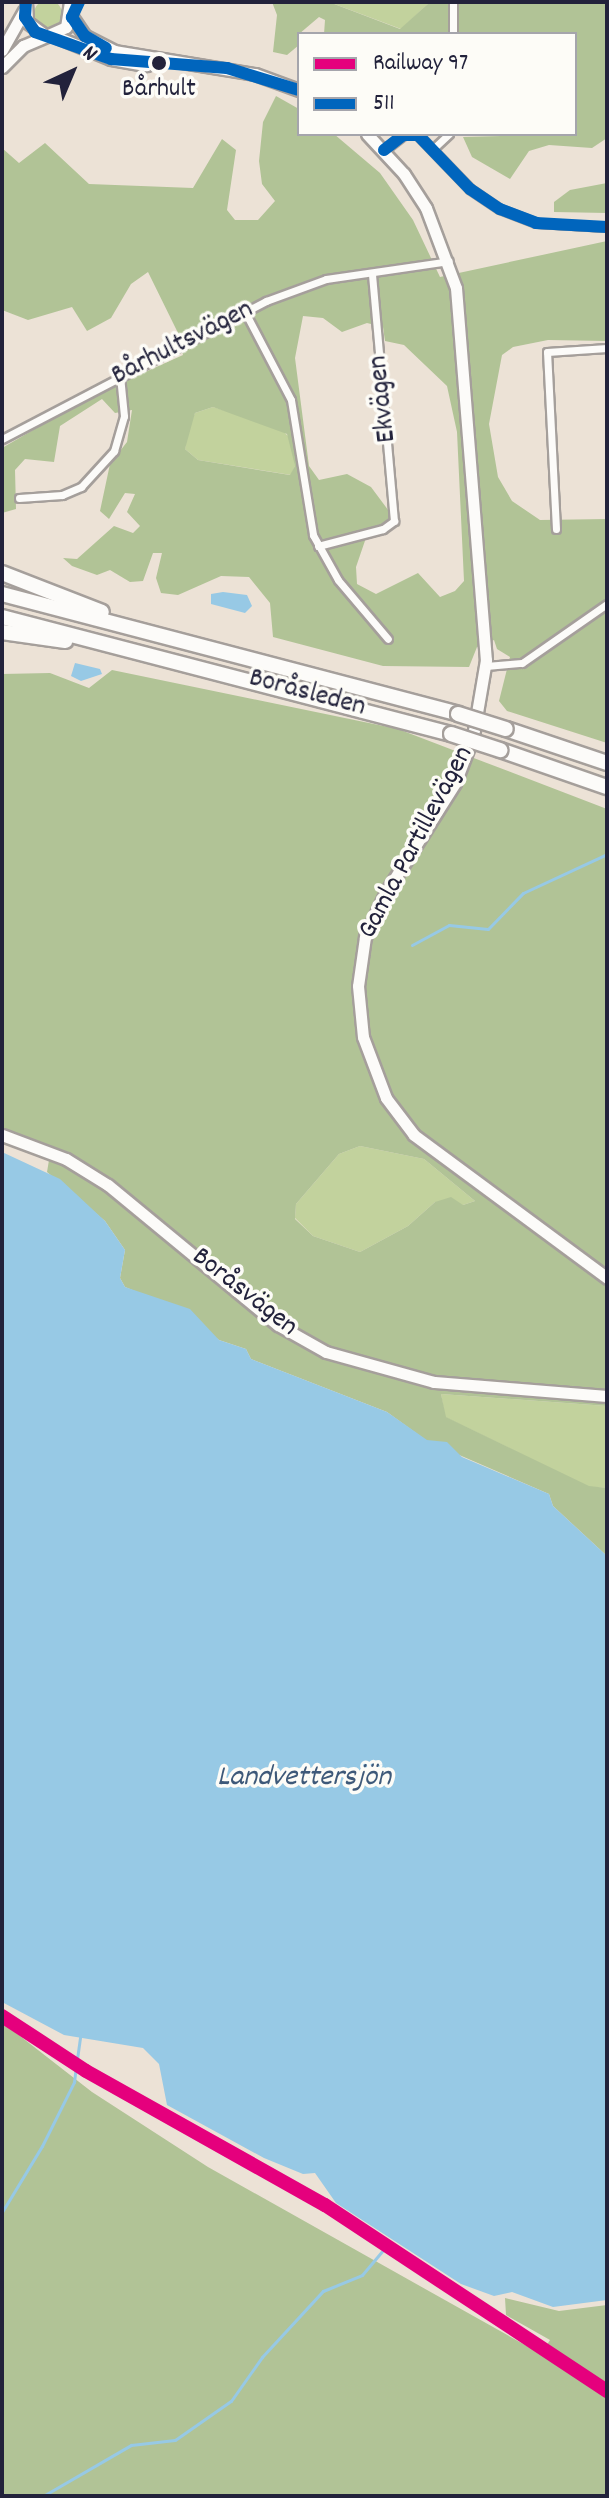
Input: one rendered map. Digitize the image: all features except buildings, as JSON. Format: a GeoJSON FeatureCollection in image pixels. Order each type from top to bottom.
{"type":"FeatureCollection","features":[{"type":"Feature","properties":{"kind":"highway"},"geometry":{"type":"LineString","coordinates":[[2,573],[151,632]]}},
{"type":"Feature","properties":{"kind":"highway","name":"Boråsleden"},"geometry":{"type":"LineString","coordinates":[[2,594],[458,714],[607,763]]}},
{"type":"Feature","properties":{"kind":"highway","name":"Boråsleden"},"geometry":{"type":"LineString","coordinates":[[2,617],[451,734],[607,787]]}},
{"type":"Feature","properties":{"kind":"highway"},"geometry":{"type":"LineString","coordinates":[[2,632],[143,653]]}},
{"type":"Feature","properties":{"kind":"street"},"geometry":{"type":"LineString","coordinates":[[2,67],[23,46],[49,36],[79,2]]}},
{"type":"Feature","properties":{"kind":"street"},"geometry":{"type":"LineString","coordinates":[[453,2],[453,32]]}},
{"type":"Feature","properties":{"kind":"street"},"geometry":{"type":"LineString","coordinates":[[25,5],[30,28],[126,63],[169,63],[241,71],[297,89]]}},
{"type":"Feature","properties":{"kind":"street"},"geometry":{"type":"LineString","coordinates":[[2,50],[25,5]]}},
{"type":"Feature","properties":{"kind":"street"},"geometry":{"type":"LineString","coordinates":[[71,11],[93,42],[169,63]]}},
{"type":"Feature","properties":{"kind":"street","name":"Gamla Partillevägen"},"geometry":{"type":"LineString","coordinates":[[369,136],[384,150],[426,208],[449,261],[462,344],[486,666],[473,736],[455,783],[383,898],[365,937],[359,968],[360,1021],[380,1084],[414,1135],[607,1278]]}},
{"type":"Feature","properties":{"kind":"street"},"geometry":{"type":"LineString","coordinates":[[384,150],[407,136]]}},
{"type":"Feature","properties":{"kind":"street"},"geometry":{"type":"LineString","coordinates":[[414,136],[435,147],[470,189],[500,209],[536,223],[607,227]]}},
{"type":"Feature","properties":{"kind":"street"},"geometry":{"type":"LineString","coordinates":[[435,147],[447,136]]}},
{"type":"Feature","properties":{"kind":"street"},"geometry":{"type":"LineString","coordinates":[[372,274],[449,261]]}},
{"type":"Feature","properties":{"kind":"street","name":"Bårhultsvägen"},"geometry":{"type":"LineString","coordinates":[[2,439],[245,312],[309,284],[372,274]]}},
{"type":"Feature","properties":{"kind":"street","name":"Ekvägen"},"geometry":{"type":"LineString","coordinates":[[318,546],[383,529],[394,521],[372,274]]}},
{"type":"Feature","properties":{"kind":"street"},"geometry":{"type":"LineString","coordinates":[[245,312],[291,400],[311,528],[318,546],[338,580],[388,639]]}},
{"type":"Feature","properties":{"kind":"street"},"geometry":{"type":"LineString","coordinates":[[556,529],[547,352],[607,348]]}},
{"type":"Feature","properties":{"kind":"street"},"geometry":{"type":"LineString","coordinates":[[19,498],[62,495],[81,487],[114,451],[124,416],[120,376]]}},
{"type":"Feature","properties":{"kind":"street"},"geometry":{"type":"LineString","coordinates":[[486,666],[522,663],[607,604]]}},
{"type":"Feature","properties":{"kind":"street","name":"Boråsvägen"},"geometry":{"type":"LineString","coordinates":[[2,1135],[66,1159],[108,1185],[278,1325],[326,1352],[434,1382],[607,1396]]}},
{"type":"Feature","properties":{"kind":"green space"},"geometry":{"type":"Polygon","coordinates":[[[48,0],[58,4],[62,14],[58,24],[48,28],[38,24],[34,14],[38,4],[48,0]]]}},
{"type":"Feature","properties":{"kind":"green space"},"geometry":{"type":"Polygon","coordinates":[[[272,2],[329,2],[400,29],[430,2],[607,2],[607,138],[592,148],[549,145],[529,151],[510,179],[472,157],[463,137],[577,136],[577,32],[324,32],[325,20],[319,17],[301,32],[297,32],[297,47],[287,55],[273,52],[277,15],[272,2]]]}},
{"type":"Feature","properties":{"kind":"green space"},"geometry":{"type":"Polygon","coordinates":[[[329,2],[430,2],[401,29],[329,2]]]}},
{"type":"Feature","properties":{"kind":"green space"},"geometry":{"type":"Polygon","coordinates":[[[276,96],[297,108],[297,136],[336,136],[380,173],[413,220],[440,277],[607,241],[607,341],[548,340],[513,347],[502,355],[489,424],[498,477],[512,501],[540,520],[607,519],[607,743],[507,711],[499,701],[510,657],[497,649],[494,640],[477,647],[469,667],[383,666],[273,637],[270,603],[249,577],[221,576],[178,595],[161,593],[156,578],[162,553],[153,553],[143,581],[130,582],[110,570],[97,575],[72,566],[63,558],[77,559],[114,526],[133,533],[140,526],[127,512],[135,494],[125,493],[109,519],[100,511],[110,464],[127,442],[132,410],[115,413],[102,399],[60,426],[54,462],[25,459],[15,470],[16,509],[2,513],[2,448],[92,396],[183,355],[178,333],[148,272],[131,284],[111,318],[87,331],[72,307],[28,320],[2,310],[2,148],[19,163],[45,143],[89,184],[193,188],[222,139],[236,150],[227,210],[235,220],[258,220],[275,201],[262,184],[259,161],[263,122],[276,96]],[[303,316],[295,358],[309,466],[319,480],[347,474],[371,487],[400,526],[368,532],[356,567],[357,584],[376,594],[418,573],[440,597],[455,591],[464,581],[457,432],[447,386],[404,345],[385,341],[383,327],[367,323],[342,332],[323,318],[303,316]],[[213,407],[195,413],[185,449],[198,460],[290,475],[295,466],[287,434],[213,407]]]}},
{"type":"Feature","properties":{"kind":"green space"},"geometry":{"type":"Polygon","coordinates":[[[607,183],[607,213],[554,212],[554,202],[570,190],[607,183]]]}},
{"type":"Feature","properties":{"kind":"green space"},"geometry":{"type":"Polygon","coordinates":[[[213,407],[279,427],[293,441],[295,466],[291,475],[198,460],[185,449],[188,429],[195,413],[213,407]]]}},
{"type":"Feature","properties":{"kind":"green space"},"geometry":{"type":"Polygon","coordinates":[[[112,670],[398,729],[607,809],[607,1406],[441,1394],[446,1417],[589,1486],[607,1488],[607,1556],[553,1506],[549,1494],[427,1441],[387,1412],[251,1359],[246,1349],[219,1340],[174,1307],[125,1287],[120,1278],[125,1250],[105,1221],[47,1172],[51,1148],[2,1131],[2,674],[50,673],[89,688],[112,670]],[[360,1146],[339,1154],[296,1204],[295,1219],[313,1236],[360,1252],[408,1226],[435,1202],[451,1197],[463,1205],[475,1201],[424,1159],[360,1146]]]}},
{"type":"Feature","properties":{"kind":"green space"},"geometry":{"type":"Polygon","coordinates":[[[360,1146],[424,1159],[475,1201],[463,1205],[435,1202],[408,1226],[360,1252],[313,1236],[295,1218],[296,1204],[339,1154],[360,1146]]]}},
{"type":"Feature","properties":{"kind":"green space"},"geometry":{"type":"Polygon","coordinates":[[[441,1394],[607,1406],[607,1488],[589,1487],[445,1417],[441,1394]]]}},
{"type":"Feature","properties":{"kind":"green space"},"geometry":{"type":"Polygon","coordinates":[[[2,2022],[92,2092],[208,2167],[541,2354],[550,2340],[506,2315],[505,2298],[559,2311],[607,2305],[607,2496],[2,2496],[2,2022]]]}},
{"type":"Feature","properties":{"kind":"water"},"geometry":{"type":"Polygon","coordinates":[[[211,594],[247,595],[252,606],[245,613],[211,604],[211,594]]]}},
{"type":"Feature","properties":{"kind":"water"},"geometry":{"type":"Polygon","coordinates":[[[75,663],[100,669],[102,674],[81,681],[71,676],[75,663]]]}},
{"type":"Feature","properties":{"kind":"water","name":"Landvettersjön"},"geometry":{"type":"Polygon","coordinates":[[[2,1152],[60,1179],[105,1221],[125,1250],[120,1278],[125,1287],[190,1309],[219,1340],[246,1349],[251,1359],[387,1412],[427,1440],[447,1442],[462,1457],[549,1494],[553,1506],[607,1556],[607,2300],[553,2307],[512,2292],[494,2296],[461,2284],[336,2203],[315,2173],[303,2174],[264,2158],[167,2105],[159,2064],[143,2048],[64,2035],[2,2002],[2,1152]]]}},
{"type":"Feature","properties":{"kind":"waterway"},"geometry":{"type":"LineString","coordinates":[[412,945],[449,925],[488,929],[523,893],[607,854]]}},
{"type":"Feature","properties":{"kind":"waterway"},"geometry":{"type":"LineString","coordinates":[[77,2059],[80,2037]]}},
{"type":"Feature","properties":{"kind":"waterway"},"geometry":{"type":"LineString","coordinates":[[2,2212],[42,2146],[74,2082],[76,2066]]}},
{"type":"Feature","properties":{"kind":"waterway"},"geometry":{"type":"LineString","coordinates":[[43,2496],[131,2445],[175,2440],[231,2401],[262,2357],[323,2291],[362,2275],[385,2248]]}},
{"type":"Feature","properties":{"kind":"rail line","name":"97"},"geometry":{"type":"LineString","coordinates":[[2,2016],[86,2071],[325,2205],[607,2391]]}},
{"type":"Feature","properties":{"kind":"transit line","name":"511"},"geometry":{"type":"LineString","coordinates":[[26,2],[25,17],[35,32],[111,59],[227,68],[297,89]]}},
{"type":"Feature","properties":{"kind":"transit line","name":"511"},"geometry":{"type":"LineString","coordinates":[[79,2],[72,17],[85,36],[106,48]]}},
{"type":"Feature","properties":{"kind":"transit line","name":"511"},"geometry":{"type":"LineString","coordinates":[[384,150],[402,136]]}},
{"type":"Feature","properties":{"kind":"transit line","name":"511"},"geometry":{"type":"LineString","coordinates":[[419,136],[470,189],[500,209],[536,223],[607,227]]}},
{"type":"Feature","properties":{"kind":"place","name":"Bårhult"},"geometry":{"type":"Point","coordinates":[159,63]}}]}
